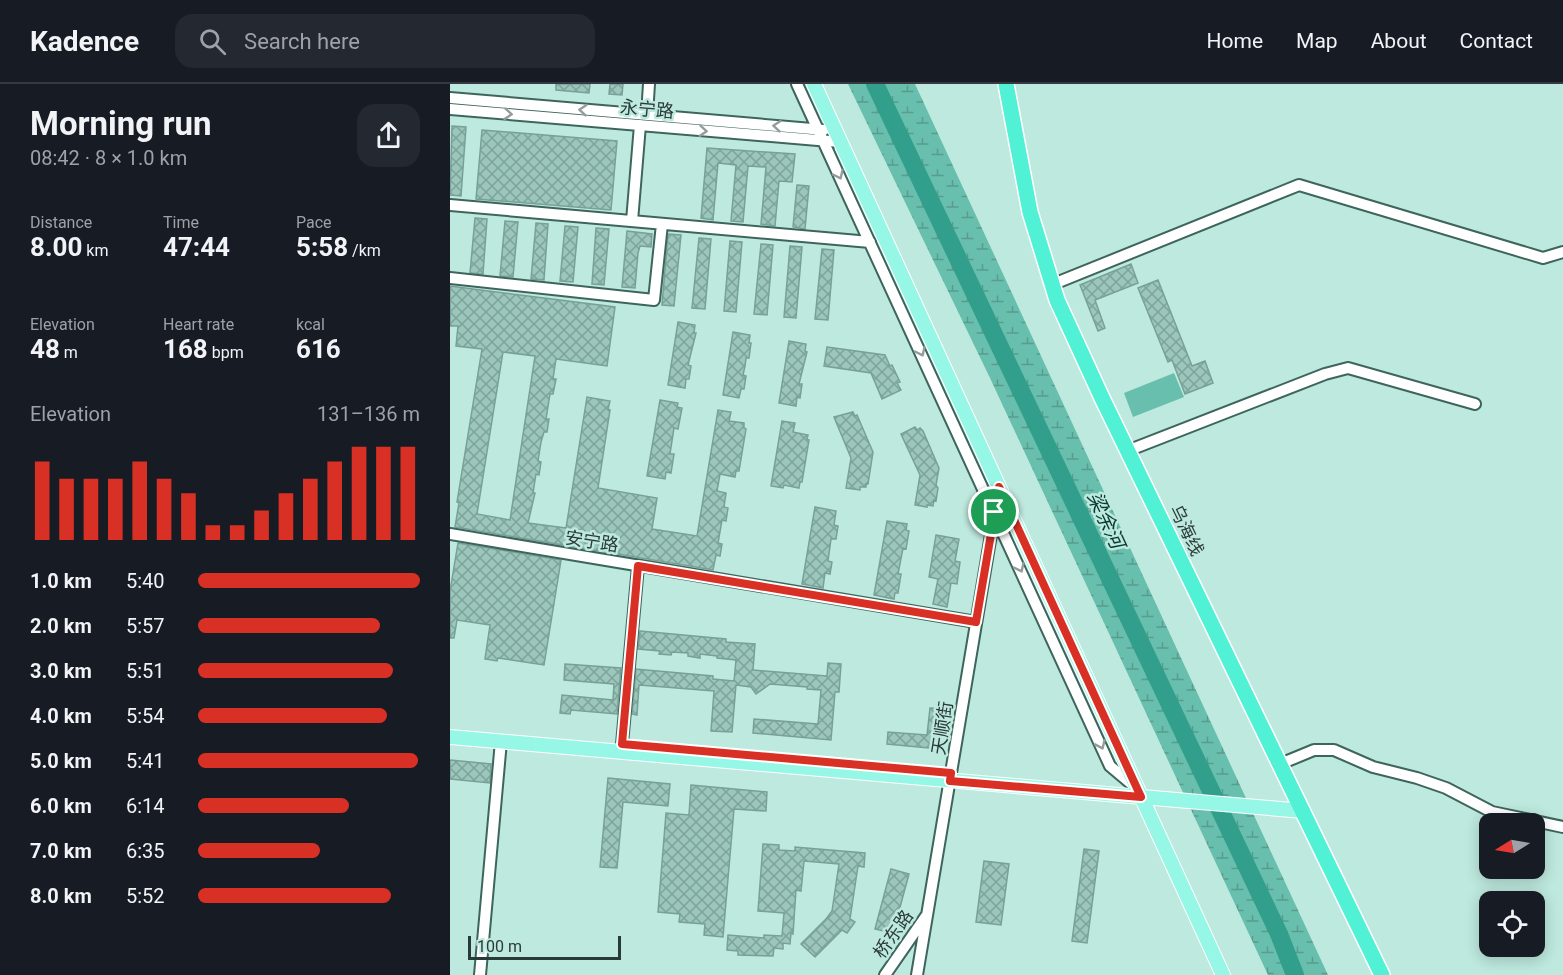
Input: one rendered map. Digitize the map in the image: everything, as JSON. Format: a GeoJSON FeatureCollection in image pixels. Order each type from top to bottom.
{"type":"FeatureCollection","features":[{"type":"Feature","properties":{"kind":"highway","name":"乌海线"},"geometry":{"type":"LineString","coordinates":[[1006,84],[1027,201],[1051,285],[1072,335],[1382,975]]}},
{"type":"Feature","properties":{"kind":"main road"},"geometry":{"type":"LineString","coordinates":[[814,84],[1223,975]]}},
{"type":"Feature","properties":{"kind":"main road"},"geometry":{"type":"LineString","coordinates":[[450,728],[951,777]]}},
{"type":"Feature","properties":{"kind":"main road"},"geometry":{"type":"LineString","coordinates":[[450,737],[1301,807]]}},
{"type":"Feature","properties":{"kind":"street"},"geometry":{"type":"LineString","coordinates":[[647,115],[649,84]]}},
{"type":"Feature","properties":{"kind":"street"},"geometry":{"type":"LineString","coordinates":[[797,84],[1110,766],[1139,793]]}},
{"type":"Feature","properties":{"kind":"street","name":"永宁路"},"geometry":{"type":"LineString","coordinates":[[450,98],[819,130],[838,137]]}},
{"type":"Feature","properties":{"kind":"street","name":"永宁路"},"geometry":{"type":"LineString","coordinates":[[450,109],[824,141],[838,137]]}},
{"type":"Feature","properties":{"kind":"street"},"geometry":{"type":"LineString","coordinates":[[632,221],[640,125]]}},
{"type":"Feature","properties":{"kind":"street"},"geometry":{"type":"LineString","coordinates":[[1051,285],[1299,185],[1543,258],[1563,252]]}},
{"type":"Feature","properties":{"kind":"street"},"geometry":{"type":"LineString","coordinates":[[450,205],[870,242]]}},
{"type":"Feature","properties":{"kind":"street"},"geometry":{"type":"LineString","coordinates":[[450,278],[654,300],[662,224]]}},
{"type":"Feature","properties":{"kind":"street"},"geometry":{"type":"LineString","coordinates":[[1127,451],[1325,374],[1348,368],[1475,404]]}},
{"type":"Feature","properties":{"kind":"street","name":"天顺街"},"geometry":{"type":"LineString","coordinates":[[917,975],[999,487]]}},
{"type":"Feature","properties":{"kind":"street","name":"安宁路"},"geometry":{"type":"LineString","coordinates":[[450,534],[976,622]]}},
{"type":"Feature","properties":{"kind":"street"},"geometry":{"type":"LineString","coordinates":[[622,744],[638,566]]}},
{"type":"Feature","properties":{"kind":"street"},"geometry":{"type":"LineString","coordinates":[[480,975],[501,741]]}},
{"type":"Feature","properties":{"kind":"street"},"geometry":{"type":"LineString","coordinates":[[1280,764],[1314,750],[1334,750],[1373,767],[1436,784],[1492,812],[1563,827]]}},
{"type":"Feature","properties":{"kind":"street","name":"桥东路"},"geometry":{"type":"LineString","coordinates":[[885,975],[928,912]]}},
{"type":"Feature","properties":{"kind":"green space"},"geometry":{"type":"Polygon","coordinates":[[[848,84],[915,84],[1328,975],[1268,975],[990,378],[848,84]]]}},
{"type":"Feature","properties":{"kind":"green space"},"geometry":{"type":"Polygon","coordinates":[[[1174,373],[1184,397],[1133,417],[1124,393],[1174,373]]]}},
{"type":"Feature","properties":{"kind":"building"},"geometry":{"type":"Polygon","coordinates":[[[556,84],[590,84],[589,93],[556,90],[556,84]]]}},
{"type":"Feature","properties":{"kind":"building"},"geometry":{"type":"Polygon","coordinates":[[[610,84],[623,84],[622,95],[609,94],[610,84]]]}},
{"type":"Feature","properties":{"kind":"building"},"geometry":{"type":"Polygon","coordinates":[[[452,126],[466,127],[461,196],[450,195],[452,126]]]}},
{"type":"Feature","properties":{"kind":"building"},"geometry":{"type":"Polygon","coordinates":[[[482,130],[617,141],[611,210],[476,199],[482,130]]]}},
{"type":"Feature","properties":{"kind":"building"},"geometry":{"type":"Polygon","coordinates":[[[707,148],[795,154],[792,182],[779,181],[775,226],[761,224],[766,167],[748,166],[743,222],[731,221],[736,165],[718,163],[713,220],[701,218],[707,148]]]}},
{"type":"Feature","properties":{"kind":"building"},"geometry":{"type":"Polygon","coordinates":[[[797,185],[809,186],[805,229],[793,227],[797,185]]]}},
{"type":"Feature","properties":{"kind":"building"},"geometry":{"type":"Polygon","coordinates":[[[475,218],[487,219],[483,274],[470,273],[475,218]]]}},
{"type":"Feature","properties":{"kind":"building"},"geometry":{"type":"Polygon","coordinates":[[[505,221],[518,222],[513,277],[500,276],[505,221]]]}},
{"type":"Feature","properties":{"kind":"building"},"geometry":{"type":"Polygon","coordinates":[[[536,223],[548,224],[544,280],[531,279],[536,223]]]}},
{"type":"Feature","properties":{"kind":"building"},"geometry":{"type":"Polygon","coordinates":[[[565,226],[578,227],[573,282],[560,281],[565,226]]]}},
{"type":"Feature","properties":{"kind":"building"},"geometry":{"type":"Polygon","coordinates":[[[596,228],[609,229],[604,285],[592,284],[596,228]]]}},
{"type":"Feature","properties":{"kind":"building"},"geometry":{"type":"Polygon","coordinates":[[[627,231],[652,234],[651,247],[640,246],[635,288],[622,287],[627,231]]]}},
{"type":"Feature","properties":{"kind":"building"},"geometry":{"type":"Polygon","coordinates":[[[668,234],[681,235],[674,306],[662,305],[668,234]]]}},
{"type":"Feature","properties":{"kind":"building"},"geometry":{"type":"Polygon","coordinates":[[[699,238],[711,239],[705,309],[692,308],[699,238]]]}},
{"type":"Feature","properties":{"kind":"building"},"geometry":{"type":"Polygon","coordinates":[[[730,241],[742,242],[736,312],[724,311],[730,241]]]}},
{"type":"Feature","properties":{"kind":"building"},"geometry":{"type":"Polygon","coordinates":[[[761,244],[773,245],[767,315],[754,314],[761,244]]]}},
{"type":"Feature","properties":{"kind":"building"},"geometry":{"type":"Polygon","coordinates":[[[790,246],[802,247],[796,318],[784,317],[790,246]]]}},
{"type":"Feature","properties":{"kind":"building"},"geometry":{"type":"Polygon","coordinates":[[[822,249],[834,250],[828,320],[815,319],[822,249]]]}},
{"type":"Feature","properties":{"kind":"building"},"geometry":{"type":"Polygon","coordinates":[[[1131,264],[1138,283],[1095,300],[1105,328],[1098,331],[1080,285],[1131,264]]]}},
{"type":"Feature","properties":{"kind":"building"},"geometry":{"type":"Polygon","coordinates":[[[1158,280],[1192,366],[1205,361],[1213,383],[1185,394],[1172,360],[1168,362],[1138,288],[1158,280]]]}},
{"type":"Feature","properties":{"kind":"building"},"geometry":{"type":"Polygon","coordinates":[[[450,286],[615,307],[607,366],[556,359],[553,379],[556,379],[553,394],[550,394],[546,419],[549,419],[547,432],[544,432],[541,442],[538,461],[541,462],[539,475],[536,474],[533,493],[535,493],[528,523],[566,528],[587,397],[610,401],[598,488],[657,498],[652,529],[697,536],[718,410],[731,412],[729,421],[744,423],[746,429],[739,471],[736,471],[735,477],[720,474],[717,491],[726,493],[724,507],[728,508],[726,521],[722,520],[718,543],[722,544],[720,556],[716,555],[713,570],[455,527],[482,349],[456,346],[458,326],[450,326],[450,286]],[[503,352],[477,514],[510,520],[535,356],[503,352]]]}},
{"type":"Feature","properties":{"kind":"building"},"geometry":{"type":"Polygon","coordinates":[[[678,322],[695,325],[694,333],[696,333],[688,365],[691,366],[689,379],[686,379],[685,388],[668,385],[678,322]]]}},
{"type":"Feature","properties":{"kind":"building"},"geometry":{"type":"Polygon","coordinates":[[[733,332],[750,335],[749,343],[751,343],[743,375],[746,376],[744,389],[741,389],[739,398],[723,395],[733,332]]]}},
{"type":"Feature","properties":{"kind":"building"},"geometry":{"type":"Polygon","coordinates":[[[789,341],[806,344],[805,351],[807,352],[799,384],[802,384],[800,398],[797,397],[796,406],[779,403],[789,341]]]}},
{"type":"Feature","properties":{"kind":"building"},"geometry":{"type":"Polygon","coordinates":[[[827,347],[885,355],[900,382],[897,383],[901,390],[882,399],[871,373],[824,366],[827,347]]]}},
{"type":"Feature","properties":{"kind":"building"},"geometry":{"type":"Polygon","coordinates":[[[660,400],[678,403],[677,407],[682,408],[678,429],[674,428],[670,454],[674,454],[671,473],[666,472],[665,479],[647,476],[660,400]]]}},
{"type":"Feature","properties":{"kind":"building"},"geometry":{"type":"Polygon","coordinates":[[[853,412],[855,416],[857,415],[873,452],[868,484],[866,487],[860,487],[860,490],[846,488],[851,458],[834,417],[853,412]]]}},
{"type":"Feature","properties":{"kind":"building"},"geometry":{"type":"Polygon","coordinates":[[[782,421],[795,423],[793,432],[808,435],[802,482],[799,488],[784,485],[783,488],[771,486],[782,421]]]}},
{"type":"Feature","properties":{"kind":"building"},"geometry":{"type":"Polygon","coordinates":[[[915,427],[923,431],[939,468],[936,501],[934,500],[933,506],[915,505],[920,475],[901,434],[915,427]]]}},
{"type":"Feature","properties":{"kind":"building"},"geometry":{"type":"Polygon","coordinates":[[[815,507],[836,511],[834,525],[838,526],[836,539],[831,539],[828,561],[832,562],[830,574],[825,573],[823,588],[802,584],[815,507]]]}},
{"type":"Feature","properties":{"kind":"building"},"geometry":{"type":"Polygon","coordinates":[[[887,521],[907,524],[906,530],[909,531],[898,574],[901,574],[898,593],[895,593],[894,599],[874,595],[887,521]]]}},
{"type":"Feature","properties":{"kind":"building"},"geometry":{"type":"Polygon","coordinates":[[[936,535],[959,539],[955,561],[960,562],[957,584],[951,583],[947,607],[933,604],[938,579],[929,577],[936,535]]]}},
{"type":"Feature","properties":{"kind":"building"},"geometry":{"type":"Polygon","coordinates":[[[458,543],[561,560],[544,665],[498,658],[497,661],[485,659],[490,625],[457,620],[454,638],[450,638],[450,591],[458,543]]]}},
{"type":"Feature","properties":{"kind":"building"},"geometry":{"type":"Polygon","coordinates":[[[640,631],[755,644],[753,670],[827,676],[828,663],[841,664],[839,692],[835,692],[831,740],[753,733],[754,719],[818,724],[821,690],[807,689],[807,687],[770,684],[756,694],[751,687],[736,685],[732,732],[711,731],[714,691],[639,685],[637,715],[632,714],[636,669],[713,676],[713,679],[734,681],[736,660],[700,654],[700,658],[688,656],[688,653],[659,654],[660,651],[638,649],[640,631]]]}},
{"type":"Feature","properties":{"kind":"building"},"geometry":{"type":"Polygon","coordinates":[[[565,664],[621,668],[617,714],[571,710],[570,714],[560,713],[562,695],[613,700],[614,684],[564,680],[565,664]]]}},
{"type":"Feature","properties":{"kind":"building"},"geometry":{"type":"Polygon","coordinates":[[[930,708],[943,709],[939,749],[887,744],[888,732],[927,735],[930,708]]]}},
{"type":"Feature","properties":{"kind":"building"},"geometry":{"type":"Polygon","coordinates":[[[450,760],[491,764],[490,783],[450,779],[450,760]]]}},
{"type":"Feature","properties":{"kind":"building"},"geometry":{"type":"Polygon","coordinates":[[[608,778],[670,784],[668,806],[623,802],[617,868],[600,867],[608,778]]]}},
{"type":"Feature","properties":{"kind":"building"},"geometry":{"type":"Polygon","coordinates":[[[691,785],[767,792],[766,811],[734,809],[723,937],[704,935],[705,924],[679,922],[680,914],[658,912],[666,813],[689,815],[691,785]]]}},
{"type":"Feature","properties":{"kind":"building"},"geometry":{"type":"Polygon","coordinates":[[[763,844],[779,845],[779,850],[795,851],[795,847],[865,853],[864,867],[858,866],[850,919],[855,922],[847,933],[842,930],[815,957],[801,944],[832,911],[839,864],[804,861],[801,891],[796,890],[793,934],[791,933],[790,944],[783,943],[783,949],[774,948],[773,956],[738,955],[738,951],[727,950],[728,935],[764,938],[764,935],[782,936],[784,913],[758,911],[763,844]]]}},
{"type":"Feature","properties":{"kind":"building"},"geometry":{"type":"Polygon","coordinates":[[[1084,849],[1099,851],[1087,943],[1072,941],[1084,849]]]}},
{"type":"Feature","properties":{"kind":"building"},"geometry":{"type":"Polygon","coordinates":[[[984,861],[1009,864],[1001,925],[976,922],[984,861]]]}},
{"type":"Feature","properties":{"kind":"building"},"geometry":{"type":"Polygon","coordinates":[[[891,869],[909,874],[893,933],[875,929],[891,869]]]}},
{"type":"Feature","properties":{"kind":"waterway","name":"梁余河"},"geometry":{"type":"LineString","coordinates":[[875,84],[1279,934],[1295,975]]}},
{"type":"Feature","properties":{"kind":"route"},"geometry":{"type":"LineString","coordinates":[[999,487],[1141,797],[950,781],[951,773],[622,744],[638,566],[976,622],[994,512],[999,487]]}}]}
